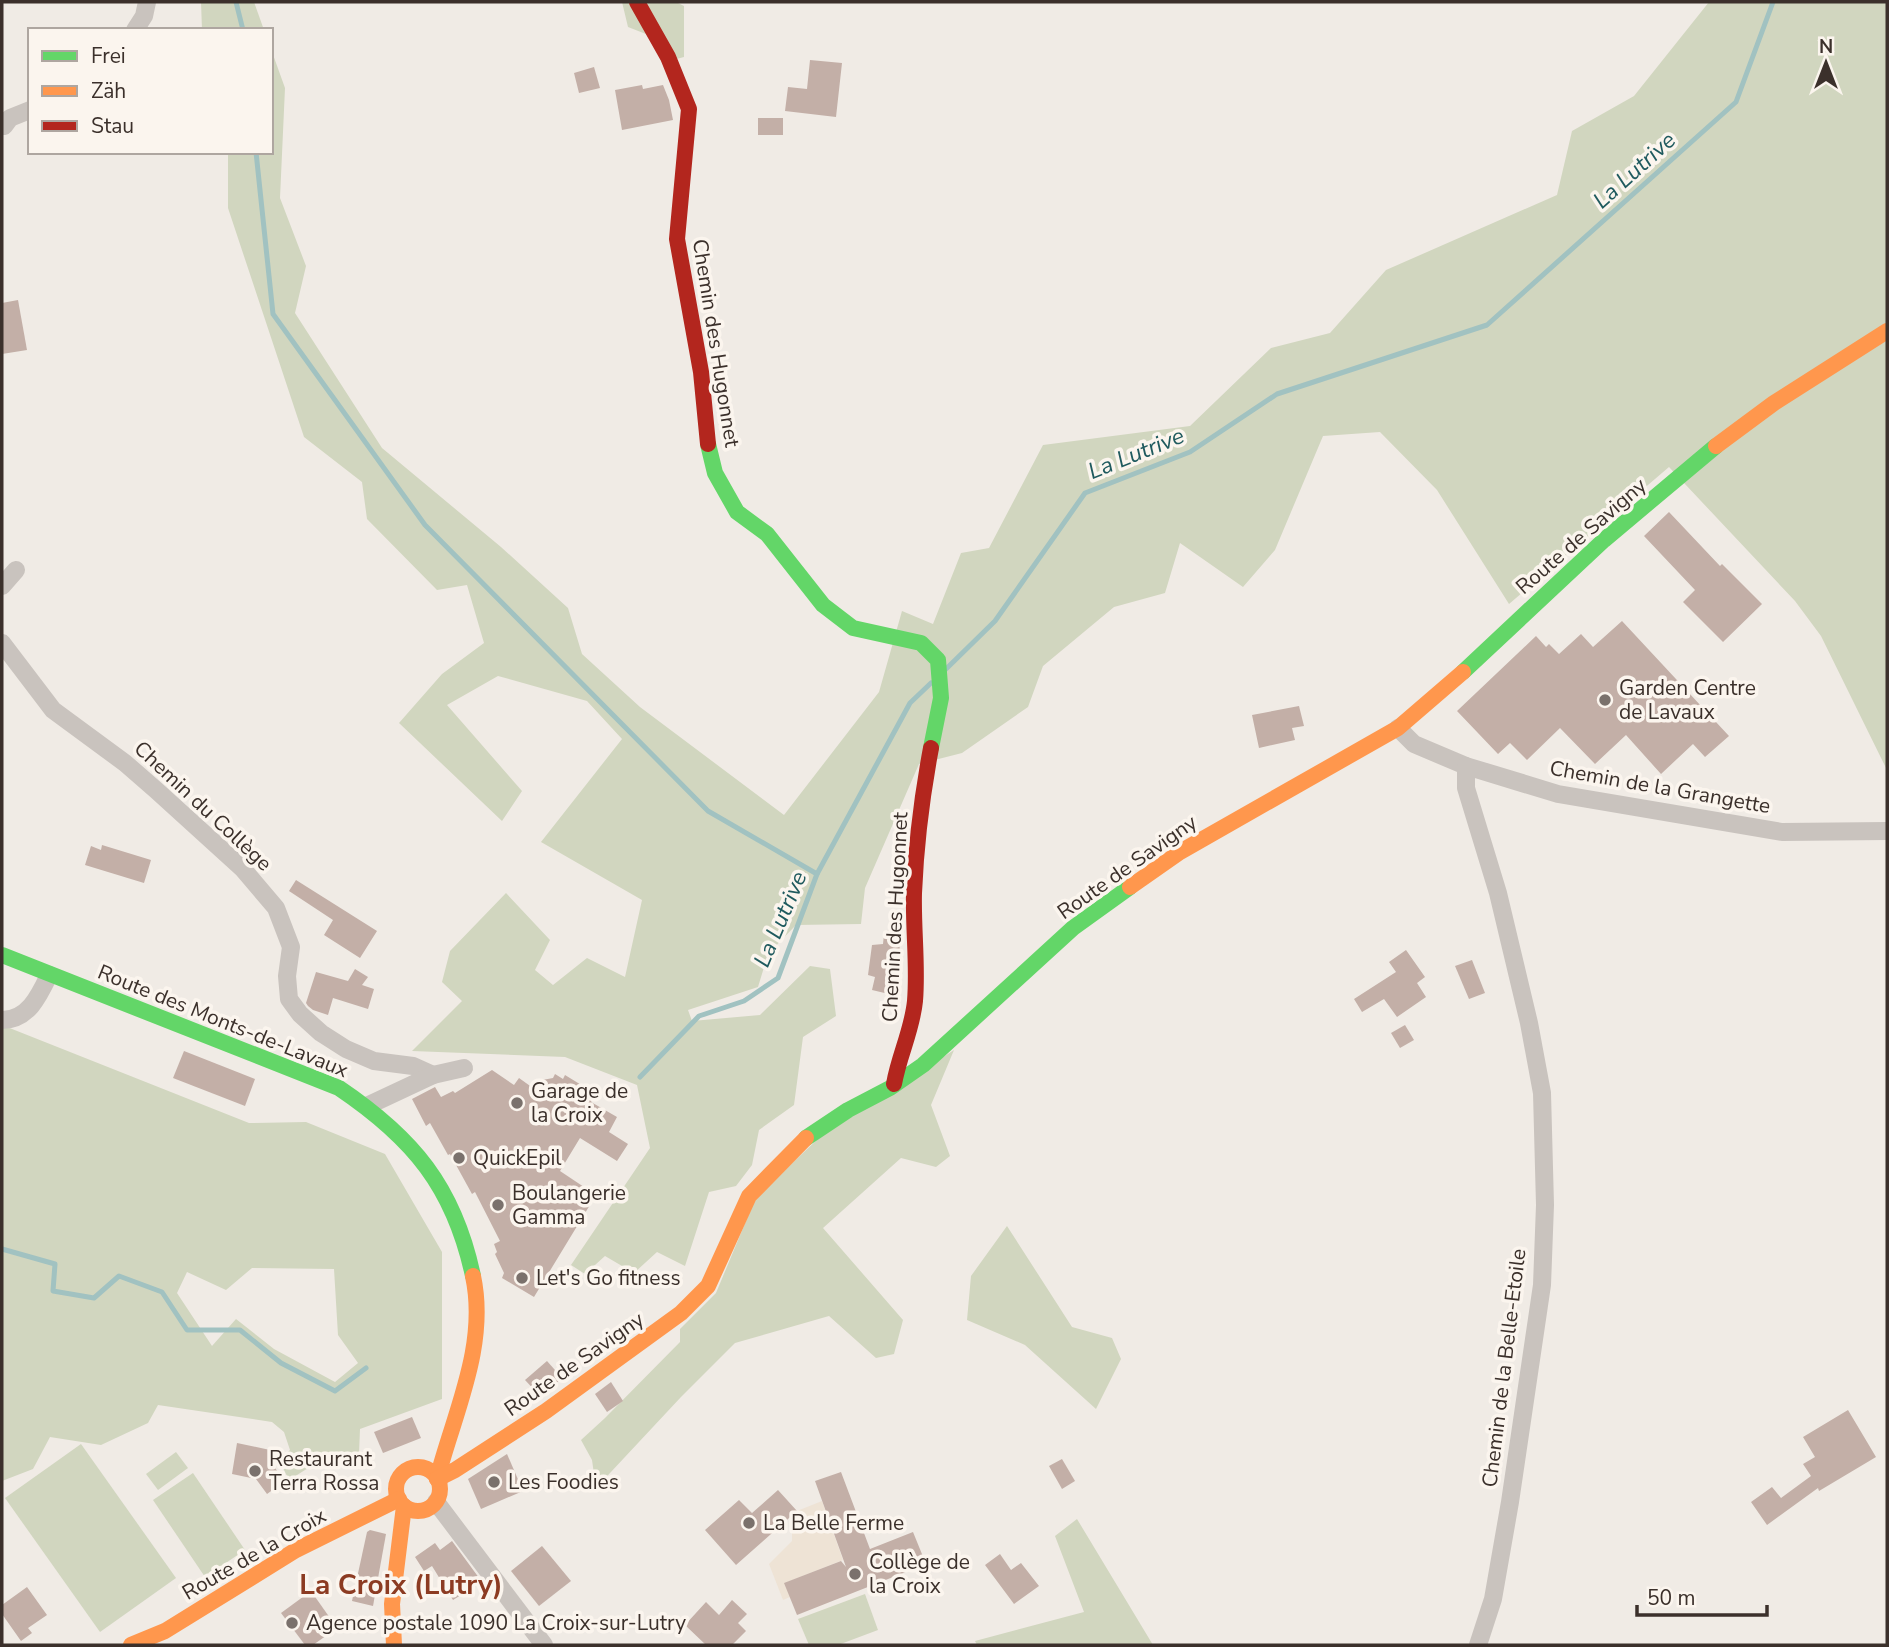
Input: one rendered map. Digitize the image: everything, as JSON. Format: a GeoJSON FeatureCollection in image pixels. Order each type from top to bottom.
{"type":"FeatureCollection","features":[{"type":"Feature","properties":{"kind":"street"},"geometry":{"type":"LineString","coordinates":[[136,28],[144,16],[147,2]]}},
{"type":"Feature","properties":{"kind":"street","name":"Chemin des Hugonnet"},"geometry":{"type":"LineString","coordinates":[[637,2],[668,57],[689,109],[677,239],[701,372],[706,434],[715,473],[737,512],[767,534],[823,605],[853,628],[921,643],[939,660],[941,698],[921,804],[914,894],[915,1000],[910,1034],[898,1060],[894,1084]]}},
{"type":"Feature","properties":{"kind":"street"},"geometry":{"type":"LineString","coordinates":[[4,126],[10,118],[28,111]]}},
{"type":"Feature","properties":{"kind":"street","name":"Route de Savigny"},"geometry":{"type":"LineString","coordinates":[[437,1479],[545,1411],[681,1314],[708,1286],[749,1196],[802,1141],[923,1065],[1073,928],[1180,852],[1398,727],[1463,672],[1605,540],[1716,446],[1774,403],[1887,331]]}},
{"type":"Feature","properties":{"kind":"street"},"geometry":{"type":"LineString","coordinates":[[2,586],[16,570]]}},
{"type":"Feature","properties":{"kind":"street","name":"Chemin du Collège"},"geometry":{"type":"LineString","coordinates":[[2,643],[53,710],[125,763],[156,790],[242,867],[276,908],[291,947],[287,976],[289,999],[300,1014],[321,1033],[346,1049],[374,1061],[413,1066],[433,1075]]}},
{"type":"Feature","properties":{"kind":"street","name":"Chemin de la Grangette"},"geometry":{"type":"LineString","coordinates":[[1398,727],[1414,744],[1466,766],[1558,794],[1782,832],[1887,831]]}},
{"type":"Feature","properties":{"kind":"street","name":"Chemin de la Belle-Etoile"},"geometry":{"type":"LineString","coordinates":[[1466,766],[1466,788],[1498,893],[1529,1023],[1542,1093],[1545,1205],[1542,1285],[1514,1475],[1493,1599],[1478,1645]]}},
{"type":"Feature","properties":{"kind":"street","name":"Route des Monts-de-Lavaux"},"geometry":{"type":"LineString","coordinates":[[2,955],[240,1051],[309,1075],[369,1105],[410,1146],[437,1181],[461,1222],[475,1291],[475,1346],[471,1369],[437,1479]]}},
{"type":"Feature","properties":{"kind":"street"},"geometry":{"type":"LineString","coordinates":[[2,1020],[13,1020],[26,1012],[37,1000],[49,975]]}},
{"type":"Feature","properties":{"kind":"street"},"geometry":{"type":"LineString","coordinates":[[369,1105],[433,1075],[464,1068]]}},
{"type":"Feature","properties":{"kind":"street","name":"Route des Monts-de-Lavaux"},"geometry":{"type":"LineString","coordinates":[[420,1467],[452,1425]]}},
{"type":"Feature","properties":{"kind":"street"},"geometry":{"type":"LineString","coordinates":[[394,1645],[392,1585],[398,1559],[401,1502],[396,1486],[407,1470],[420,1467],[433,1473],[440,1490],[398,1559]]}},
{"type":"Feature","properties":{"kind":"street"},"geometry":{"type":"LineString","coordinates":[[401,1502],[410,1509],[430,1506]]}},
{"type":"Feature","properties":{"kind":"street","name":"Route de la Croix"},"geometry":{"type":"LineString","coordinates":[[131,1645],[165,1631],[296,1550],[401,1502]]}},
{"type":"Feature","properties":{"kind":"street"},"geometry":{"type":"LineString","coordinates":[[430,1506],[544,1645]]}},
{"type":"Feature","properties":{"kind":"green space"},"geometry":{"type":"Polygon","coordinates":[[[201,2],[254,2],[263,28],[202,28],[201,2]]]}},
{"type":"Feature","properties":{"kind":"green space"},"geometry":{"type":"Polygon","coordinates":[[[622,2],[676,2],[684,6],[684,57],[665,62],[651,36],[628,27],[622,2]]]}},
{"type":"Feature","properties":{"kind":"green space"},"geometry":{"type":"Polygon","coordinates":[[[1709,2],[1887,2],[1887,770],[1821,636],[1795,601],[1669,467],[1509,604],[1437,490],[1380,432],[1323,436],[1275,550],[1243,587],[1180,543],[1165,593],[1114,607],[1043,666],[1028,707],[962,753],[919,764],[865,888],[861,924],[796,925],[768,954],[758,987],[688,1010],[692,1021],[760,1015],[810,966],[830,969],[836,1016],[803,1037],[794,1105],[759,1130],[752,1165],[736,1186],[709,1192],[685,1266],[657,1252],[634,1273],[605,1256],[585,1274],[571,1265],[650,1148],[637,1085],[565,1057],[412,1051],[462,1001],[442,982],[450,951],[506,893],[550,940],[535,970],[553,985],[587,958],[625,977],[642,900],[541,842],[622,739],[587,701],[498,676],[447,705],[522,791],[502,821],[399,723],[442,674],[484,643],[467,585],[437,590],[367,519],[362,482],[304,437],[228,208],[228,154],[273,154],[273,55],[285,88],[280,198],[306,266],[295,313],[382,448],[501,547],[568,608],[582,654],[640,707],[784,815],[879,692],[902,611],[933,624],[961,553],[989,548],[1043,445],[1190,426],[1271,348],[1330,333],[1386,270],[1557,195],[1572,131],[1634,96],[1709,2]]]}},
{"type":"Feature","properties":{"kind":"green space"},"geometry":{"type":"Polygon","coordinates":[[[2,1025],[249,1123],[306,1122],[385,1154],[442,1252],[442,1399],[360,1429],[359,1454],[329,1455],[289,1480],[279,1460],[290,1450],[284,1432],[272,1422],[158,1405],[148,1423],[101,1445],[50,1437],[33,1469],[2,1481],[2,1025]],[[252,1268],[226,1290],[187,1272],[177,1293],[212,1346],[236,1319],[274,1349],[335,1382],[358,1363],[338,1335],[334,1269],[252,1268]]]}},
{"type":"Feature","properties":{"kind":"green space"},"geometry":{"type":"Polygon","coordinates":[[[954,1050],[931,1105],[950,1156],[936,1167],[901,1158],[823,1228],[903,1320],[894,1354],[876,1358],[829,1316],[735,1343],[596,1488],[592,1460],[581,1440],[680,1342],[680,1329],[716,1293],[756,1197],[820,1137],[954,1050]]]}},
{"type":"Feature","properties":{"kind":"green space"},"geometry":{"type":"Polygon","coordinates":[[[1007,1226],[1072,1327],[1112,1338],[1121,1359],[1096,1409],[1025,1345],[967,1320],[971,1276],[1007,1226]]]}},
{"type":"Feature","properties":{"kind":"green space"},"geometry":{"type":"Polygon","coordinates":[[[81,1444],[176,1578],[100,1632],[5,1498],[81,1444]]]}},
{"type":"Feature","properties":{"kind":"green space"},"geometry":{"type":"Polygon","coordinates":[[[176,1452],[188,1468],[158,1490],[146,1474],[176,1452]]]}},
{"type":"Feature","properties":{"kind":"green space"},"geometry":{"type":"Polygon","coordinates":[[[193,1473],[245,1550],[205,1577],[153,1500],[193,1473]]]}},
{"type":"Feature","properties":{"kind":"green space"},"geometry":{"type":"Polygon","coordinates":[[[1077,1519],[1153,1645],[977,1645],[975,1641],[1084,1612],[1055,1536],[1077,1519]]]}},
{"type":"Feature","properties":{"kind":"green space"},"geometry":{"type":"Polygon","coordinates":[[[865,1594],[878,1630],[838,1645],[809,1645],[798,1619],[865,1594]]]}},
{"type":"Feature","properties":{"kind":"shaded area"},"geometry":{"type":"Polygon","coordinates":[[[822,1501],[843,1560],[785,1583],[790,1597],[783,1600],[769,1564],[792,1541],[792,1516],[797,1511],[822,1501]]]}},
{"type":"Feature","properties":{"kind":"building"},"geometry":{"type":"Polygon","coordinates":[[[810,60],[842,63],[836,117],[785,111],[788,87],[807,89],[810,60]]]}},
{"type":"Feature","properties":{"kind":"building"},"geometry":{"type":"Polygon","coordinates":[[[594,67],[600,88],[579,93],[574,73],[594,67]]]}},
{"type":"Feature","properties":{"kind":"building"},"geometry":{"type":"Polygon","coordinates":[[[642,85],[643,89],[663,85],[673,120],[622,130],[615,90],[642,85]]]}},
{"type":"Feature","properties":{"kind":"building"},"geometry":{"type":"Polygon","coordinates":[[[758,118],[783,118],[783,135],[758,135],[758,118]]]}},
{"type":"Feature","properties":{"kind":"building"},"geometry":{"type":"Polygon","coordinates":[[[18,300],[27,350],[2,354],[2,303],[18,300]]]}},
{"type":"Feature","properties":{"kind":"building"},"geometry":{"type":"Polygon","coordinates":[[[1669,512],[1720,566],[1722,564],[1762,604],[1723,642],[1683,602],[1695,590],[1644,536],[1669,512]]]}},
{"type":"Feature","properties":{"kind":"building"},"geometry":{"type":"Polygon","coordinates":[[[1622,621],[1729,736],[1705,757],[1693,744],[1661,774],[1626,735],[1595,764],[1560,728],[1527,760],[1510,743],[1498,754],[1457,711],[1536,636],[1546,647],[1549,644],[1559,654],[1581,634],[1593,647],[1622,621]]]}},
{"type":"Feature","properties":{"kind":"building"},"geometry":{"type":"Polygon","coordinates":[[[1299,706],[1304,726],[1292,728],[1295,740],[1259,748],[1252,715],[1299,706]]]}},
{"type":"Feature","properties":{"kind":"building"},"geometry":{"type":"Polygon","coordinates":[[[102,845],[151,860],[144,883],[85,865],[91,846],[101,850],[102,845]]]}},
{"type":"Feature","properties":{"kind":"building"},"geometry":{"type":"Polygon","coordinates":[[[296,880],[377,931],[360,958],[324,935],[333,920],[289,891],[296,880]]]}},
{"type":"Feature","properties":{"kind":"building"},"geometry":{"type":"Polygon","coordinates":[[[899,919],[900,966],[893,995],[872,990],[875,977],[868,975],[872,945],[883,944],[884,934],[899,919]]]}},
{"type":"Feature","properties":{"kind":"building"},"geometry":{"type":"Polygon","coordinates":[[[1406,950],[1425,977],[1417,983],[1426,997],[1397,1017],[1384,999],[1362,1012],[1354,999],[1396,972],[1389,962],[1406,950]]]}},
{"type":"Feature","properties":{"kind":"building"},"geometry":{"type":"Polygon","coordinates":[[[1472,960],[1485,993],[1469,999],[1455,966],[1472,960]]]}},
{"type":"Feature","properties":{"kind":"building"},"geometry":{"type":"Polygon","coordinates":[[[355,969],[368,977],[362,985],[374,989],[368,1009],[333,998],[328,1015],[308,1006],[306,1003],[316,972],[348,981],[355,969]]]}},
{"type":"Feature","properties":{"kind":"building"},"geometry":{"type":"Polygon","coordinates":[[[1405,1025],[1414,1040],[1400,1048],[1391,1033],[1405,1025]]]}},
{"type":"Feature","properties":{"kind":"building"},"geometry":{"type":"Polygon","coordinates":[[[184,1051],[255,1079],[245,1106],[173,1078],[184,1051]]]}},
{"type":"Feature","properties":{"kind":"building"},"geometry":{"type":"Polygon","coordinates":[[[492,1070],[514,1085],[519,1078],[533,1088],[537,1081],[553,1078],[555,1074],[563,1079],[565,1075],[596,1094],[591,1102],[617,1117],[609,1132],[628,1144],[617,1161],[580,1138],[560,1171],[596,1195],[534,1297],[502,1278],[504,1273],[495,1254],[497,1252],[494,1244],[500,1241],[475,1192],[472,1194],[450,1154],[448,1155],[430,1123],[426,1126],[412,1099],[435,1087],[441,1097],[453,1091],[455,1093],[492,1070]]]}},
{"type":"Feature","properties":{"kind":"building"},"geometry":{"type":"Polygon","coordinates":[[[547,1361],[562,1378],[541,1397],[525,1380],[547,1361]]]}},
{"type":"Feature","properties":{"kind":"building"},"geometry":{"type":"Polygon","coordinates":[[[611,1382],[623,1401],[607,1412],[595,1394],[611,1382]]]}},
{"type":"Feature","properties":{"kind":"building"},"geometry":{"type":"Polygon","coordinates":[[[1848,1410],[1876,1457],[1819,1491],[1818,1488],[1767,1525],[1751,1502],[1772,1487],[1781,1498],[1811,1476],[1803,1464],[1815,1457],[1803,1437],[1848,1410]]]}},
{"type":"Feature","properties":{"kind":"building"},"geometry":{"type":"Polygon","coordinates":[[[412,1417],[421,1438],[383,1453],[374,1432],[412,1417]]]}},
{"type":"Feature","properties":{"kind":"building","name":"Restaurant Terra Rossa"},"geometry":{"type":"Polygon","coordinates":[[[237,1443],[270,1450],[276,1459],[275,1468],[285,1481],[267,1494],[256,1479],[232,1474],[237,1443]]]}},
{"type":"Feature","properties":{"kind":"building","name":"Les Foodies"},"geometry":{"type":"Polygon","coordinates":[[[507,1454],[523,1491],[481,1509],[468,1479],[507,1454]]]}},
{"type":"Feature","properties":{"kind":"building"},"geometry":{"type":"Polygon","coordinates":[[[1062,1459],[1075,1481],[1062,1489],[1049,1466],[1062,1459]]]}},
{"type":"Feature","properties":{"kind":"building","name":"Collège de la Croix"},"geometry":{"type":"Polygon","coordinates":[[[841,1472],[870,1549],[913,1532],[926,1564],[797,1615],[784,1583],[841,1561],[846,1567],[815,1481],[841,1472]]]}},
{"type":"Feature","properties":{"kind":"building","name":"La Belle Ferme"},"geometry":{"type":"Polygon","coordinates":[[[778,1490],[797,1511],[736,1565],[705,1530],[739,1500],[752,1513],[778,1490]]]}},
{"type":"Feature","properties":{"kind":"building"},"geometry":{"type":"Polygon","coordinates":[[[370,1530],[386,1534],[373,1606],[352,1601],[367,1532],[370,1530]]]}},
{"type":"Feature","properties":{"kind":"building"},"geometry":{"type":"Polygon","coordinates":[[[452,1541],[482,1582],[453,1600],[432,1566],[424,1571],[415,1557],[435,1543],[440,1550],[452,1541]]]}},
{"type":"Feature","properties":{"kind":"building"},"geometry":{"type":"Polygon","coordinates":[[[542,1546],[571,1581],[539,1606],[511,1571],[542,1546]]]}},
{"type":"Feature","properties":{"kind":"building"},"geometry":{"type":"Polygon","coordinates":[[[1000,1554],[1011,1570],[1021,1563],[1039,1586],[1014,1604],[985,1565],[1000,1554]]]}},
{"type":"Feature","properties":{"kind":"building"},"geometry":{"type":"Polygon","coordinates":[[[27,1587],[47,1615],[28,1628],[32,1633],[21,1641],[2,1614],[2,1605],[27,1587]]]}},
{"type":"Feature","properties":{"kind":"building"},"geometry":{"type":"Polygon","coordinates":[[[311,1591],[337,1628],[313,1645],[305,1645],[281,1613],[311,1591]]]}},
{"type":"Feature","properties":{"kind":"building"},"geometry":{"type":"Polygon","coordinates":[[[732,1600],[747,1614],[738,1623],[746,1631],[732,1645],[706,1645],[685,1625],[706,1602],[719,1615],[732,1600]]]}},
{"type":"Feature","properties":{"kind":"waterway"},"geometry":{"type":"LineString","coordinates":[[236,2],[242,28]]}},
{"type":"Feature","properties":{"kind":"waterway","name":"La Lutrive"},"geometry":{"type":"LineString","coordinates":[[946,669],[995,621],[1085,493],[1190,452],[1277,394],[1487,325],[1736,102],[1773,2]]}},
{"type":"Feature","properties":{"kind":"waterway"},"geometry":{"type":"LineString","coordinates":[[256,154],[273,314],[425,525],[708,811],[817,874]]}},
{"type":"Feature","properties":{"kind":"waterway","name":"La Lutrive"},"geometry":{"type":"LineString","coordinates":[[640,1077],[699,1016],[744,1001],[778,978],[817,874],[910,703],[931,683]]}},
{"type":"Feature","properties":{"kind":"waterway","name":"La Lutrive"},"geometry":{"type":"LineString","coordinates":[[2,1249],[55,1264],[53,1291],[94,1298],[119,1276],[162,1292],[187,1330],[240,1330],[281,1363],[335,1391],[366,1368]]}},
{"type":"Feature","properties":{"kind":"traffic: fast"},"geometry":{"type":"LineString","coordinates":[[708,444],[715,473],[737,512],[767,534],[823,605],[853,628],[921,643],[938,660],[941,698],[931,748]]}},
{"type":"Feature","properties":{"kind":"traffic: fast"},"geometry":{"type":"LineString","coordinates":[[1463,672],[1604,540],[1716,446]]}},
{"type":"Feature","properties":{"kind":"traffic: fast"},"geometry":{"type":"LineString","coordinates":[[806,1138],[923,1065],[1073,928],[1130,887]]}},
{"type":"Feature","properties":{"kind":"traffic: fast"},"geometry":{"type":"LineString","coordinates":[[2,955],[339,1088],[388,1126],[427,1167],[454,1216],[473,1276]]}},
{"type":"Feature","properties":{"kind":"traffic: slow"},"geometry":{"type":"LineString","coordinates":[[1716,446],[1774,403],[1887,331]]}},
{"type":"Feature","properties":{"kind":"traffic: slow"},"geometry":{"type":"LineString","coordinates":[[1130,887],[1180,852],[1398,728],[1463,672]]}},
{"type":"Feature","properties":{"kind":"traffic: slow"},"geometry":{"type":"LineString","coordinates":[[437,1479],[546,1411],[681,1313],[708,1286],[749,1196],[806,1138]]}},
{"type":"Feature","properties":{"kind":"traffic: slow"},"geometry":{"type":"LineString","coordinates":[[437,1479],[473,1354],[476,1328],[473,1276]]}},
{"type":"Feature","properties":{"kind":"traffic: slow"},"geometry":{"type":"LineString","coordinates":[[418,1467],[433,1474],[440,1489],[433,1504],[418,1511],[403,1504],[396,1489],[403,1474],[418,1467]]}},
{"type":"Feature","properties":{"kind":"traffic: slow"},"geometry":{"type":"LineString","coordinates":[[131,1645],[165,1631],[296,1550],[399,1499]]}},
{"type":"Feature","properties":{"kind":"traffic: slow"},"geometry":{"type":"LineString","coordinates":[[394,1645],[392,1604],[404,1506]]}},
{"type":"Feature","properties":{"kind":"traffic: jam"},"geometry":{"type":"LineString","coordinates":[[637,2],[668,57],[689,109],[677,239],[701,372],[708,444]]}},
{"type":"Feature","properties":{"kind":"traffic: jam"},"geometry":{"type":"LineString","coordinates":[[894,1084],[915,1001],[915,875],[931,748]]}},
{"type":"Feature","properties":{"kind":"place","name":"Garden Centre de Lavaux"},"geometry":{"type":"Point","coordinates":[1605,700]}},
{"type":"Feature","properties":{"kind":"place","name":"Garage de la Croix"},"geometry":{"type":"Point","coordinates":[517,1103]}},
{"type":"Feature","properties":{"kind":"place","name":"QuickEpil"},"geometry":{"type":"Point","coordinates":[459,1158]}},
{"type":"Feature","properties":{"kind":"place","name":"Boulangerie Gamma"},"geometry":{"type":"Point","coordinates":[498,1205]}},
{"type":"Feature","properties":{"kind":"place","name":"Let's Go fitness"},"geometry":{"type":"Point","coordinates":[522,1278]}},
{"type":"Feature","properties":{"kind":"place","name":"Restaurant Terra Rossa"},"geometry":{"type":"Point","coordinates":[255,1471]}},
{"type":"Feature","properties":{"kind":"place","name":"Les Foodies"},"geometry":{"type":"Point","coordinates":[494,1482]}},
{"type":"Feature","properties":{"kind":"place","name":"La Belle Ferme"},"geometry":{"type":"Point","coordinates":[749,1523]}},
{"type":"Feature","properties":{"kind":"place","name":"Collège de la Croix"},"geometry":{"type":"Point","coordinates":[855,1574]}},
{"type":"Feature","properties":{"kind":"place","name":"Agence postale 1090 La Croix-sur-Lutry"},"geometry":{"type":"Point","coordinates":[292,1623]}},
{"type":"Feature","properties":{"kind":"district","name":"La Croix (Lutry)"},"geometry":{"type":"Point","coordinates":[401,1584]}}]}
